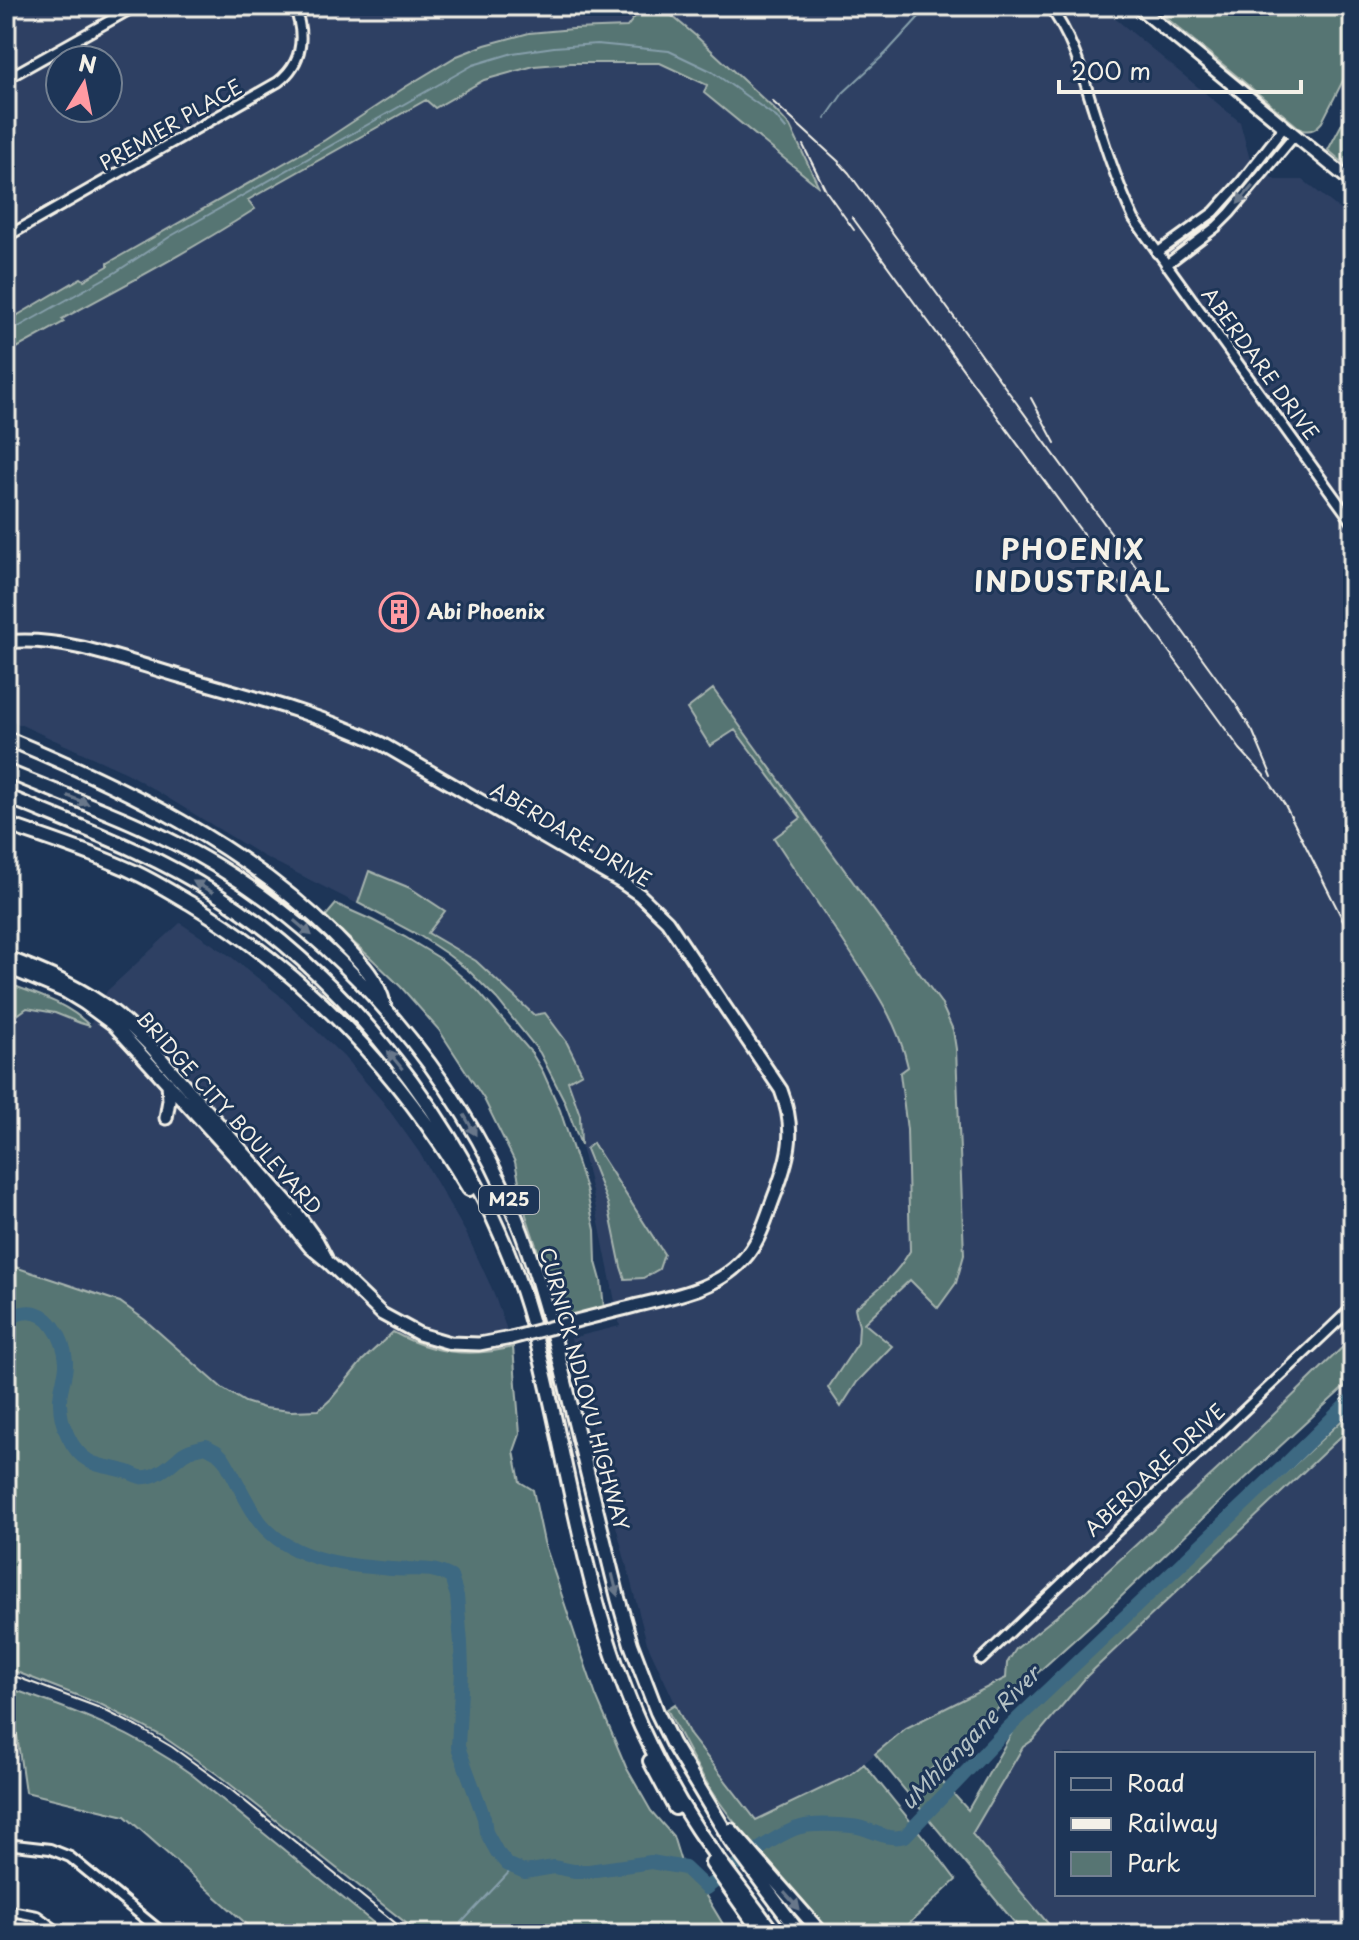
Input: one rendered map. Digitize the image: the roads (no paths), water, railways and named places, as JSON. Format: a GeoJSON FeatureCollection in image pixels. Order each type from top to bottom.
{"type":"FeatureCollection","features":[{"type":"Feature","properties":{"kind":"main road"},"geometry":{"type":"LineString","coordinates":[[6,738],[92,776],[197,831],[251,864],[358,959],[379,988],[385,1009]]}},
{"type":"Feature","properties":{"kind":"main road","name":"CURNICK NDLOVU HIGHWAY"},"geometry":{"type":"LineString","coordinates":[[6,771],[145,827],[217,866],[277,907],[354,974],[411,1041],[462,1110],[498,1177],[537,1276],[631,1644],[672,1743],[734,1839]]}},
{"type":"Feature","properties":{"kind":"main road","name":"CURNICK NDLOVU HIGHWAY"},"geometry":{"type":"LineString","coordinates":[[6,796],[155,859],[240,910],[313,969],[382,1045],[435,1114],[465,1163],[521,1288],[543,1367],[604,1630],[642,1729],[694,1830],[774,1934]]}},
{"type":"Feature","properties":{"kind":"main road"},"geometry":{"type":"LineString","coordinates":[[6,824],[135,872],[218,920],[252,944],[345,1025],[381,1064],[447,1150],[475,1198],[514,1289],[532,1350],[582,1570],[614,1682],[659,1780],[694,1830]]}},
{"type":"Feature","properties":{"kind":"main road"},"geometry":{"type":"LineString","coordinates":[[734,1839],[822,1934]]}},
{"type":"Feature","properties":{"kind":"main road"},"geometry":{"type":"LineString","coordinates":[[734,1839],[800,1934]]}},
{"type":"Feature","properties":{"kind":"main road"},"geometry":{"type":"LineString","coordinates":[[727,1876],[762,1934]]}},
{"type":"Feature","properties":{"kind":"street"},"geometry":{"type":"LineString","coordinates":[[6,79],[136,6]]}},
{"type":"Feature","properties":{"kind":"street","name":"PREMIER PLACE"},"geometry":{"type":"LineString","coordinates":[[6,237],[287,75],[301,40],[302,28],[294,6]]}},
{"type":"Feature","properties":{"kind":"street","name":"ABERDARE DRIVE"},"geometry":{"type":"LineString","coordinates":[[1049,6],[1074,51],[1120,190],[1134,219],[1353,523]]}},
{"type":"Feature","properties":{"kind":"street"},"geometry":{"type":"LineString","coordinates":[[1137,6],[1353,183]]}},
{"type":"Feature","properties":{"kind":"street"},"geometry":{"type":"LineString","coordinates":[[1157,253],[1214,212],[1284,127]]}},
{"type":"Feature","properties":{"kind":"street"},"geometry":{"type":"LineString","coordinates":[[1166,265],[1223,220],[1295,135]]}},
{"type":"Feature","properties":{"kind":"street","name":"ABERDARE DRIVE"},"geometry":{"type":"LineString","coordinates":[[6,642],[35,641],[86,649],[308,713],[350,729],[382,744],[621,882],[667,921],[781,1090],[790,1122],[788,1153],[759,1237],[735,1267],[704,1287],[572,1322]]}},
{"type":"Feature","properties":{"kind":"street","name":"BRIDGE CITY BOULEVARD"},"geometry":{"type":"LineString","coordinates":[[6,957],[83,991],[128,1024],[296,1212],[314,1244]]}},
{"type":"Feature","properties":{"kind":"street","name":"BRIDGE CITY BOULEVARD"},"geometry":{"type":"LineString","coordinates":[[6,967],[66,992],[114,1025],[328,1262],[382,1314],[419,1334],[450,1343],[467,1344],[511,1338],[572,1322]]}},
{"type":"Feature","properties":{"kind":"street"},"geometry":{"type":"LineString","coordinates":[[166,1118],[168,1083]]}},
{"type":"Feature","properties":{"kind":"street","name":"ABERDARE DRIVE"},"geometry":{"type":"LineString","coordinates":[[981,1660],[1353,1307]]}},
{"type":"Feature","properties":{"kind":"street"},"geometry":{"type":"LineString","coordinates":[[6,1844],[50,1849],[70,1857],[164,1934]]}},
{"type":"Feature","properties":{"kind":"street"},"geometry":{"type":"LineString","coordinates":[[6,1910],[37,1916],[61,1934]]}},
{"type":"Feature","properties":{"kind":"waterway"},"geometry":{"type":"LineString","coordinates":[[825,119],[843,93],[886,53],[929,6]]}},
{"type":"Feature","properties":{"kind":"waterway"},"geometry":{"type":"LineString","coordinates":[[6,334],[116,272],[171,236],[473,65],[513,53],[597,44],[669,51],[711,71],[776,117],[786,129]]}},
{"type":"Feature","properties":{"kind":"waterway","name":"uMhlangane River"},"geometry":{"type":"LineString","coordinates":[[6,1322],[20,1314],[32,1312],[53,1326],[62,1343],[66,1361],[60,1398],[62,1419],[72,1444],[89,1461],[147,1477],[164,1470],[186,1452],[206,1446],[224,1459],[250,1507],[266,1529],[280,1541],[334,1562],[429,1570],[451,1577],[457,1596],[461,1643],[458,1747],[484,1818],[486,1832],[507,1864],[525,1872],[554,1867],[589,1871],[651,1862],[685,1868],[706,1888],[766,1845],[801,1827],[851,1826],[884,1836],[905,1836],[1008,1728],[1353,1398]]}},
{"type":"Feature","properties":{"kind":"waterway"},"geometry":{"type":"LineString","coordinates":[[451,1934],[513,1868],[525,1872]]}},
{"type":"Feature","properties":{"kind":"railway"},"geometry":{"type":"LineString","coordinates":[[772,101],[849,173],[1235,703],[1253,732],[1272,777]]}},
{"type":"Feature","properties":{"kind":"railway"},"geometry":{"type":"LineString","coordinates":[[803,145],[826,191],[854,230]]}},
{"type":"Feature","properties":{"kind":"railway"},"geometry":{"type":"LineString","coordinates":[[852,217],[1240,749],[1269,781],[1285,805],[1353,940]]}},
{"type":"Feature","properties":{"kind":"railway"},"geometry":{"type":"LineString","coordinates":[[1031,398],[1055,443]]}},
{"type":"Feature","properties":{"kind":"railway"},"geometry":{"type":"LineString","coordinates":[[6,1673],[100,1708],[172,1747],[230,1789],[409,1934]]}},
{"type":"Feature","properties":{"kind":"place","name":"Abi Phoenix"},"geometry":{"type":"Point","coordinates":[399,612]}},
{"type":"Feature","properties":{"kind":"district","name":"PHOENIX INDUSTRIAL"},"geometry":{"type":"Point","coordinates":[1073,566]}}]}
